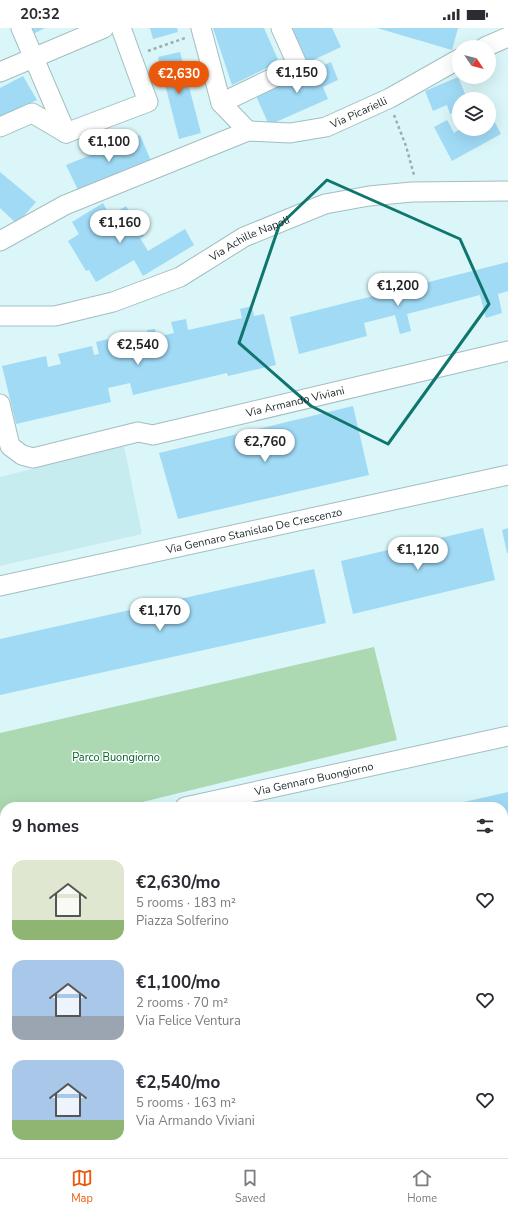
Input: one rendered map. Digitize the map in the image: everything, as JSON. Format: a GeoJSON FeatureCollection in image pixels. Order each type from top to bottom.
{"type":"FeatureCollection","features":[{"type":"Feature","properties":{"kind":"street"},"geometry":{"type":"LineString","coordinates":[[21,28],[66,133]]}},
{"type":"Feature","properties":{"kind":"street"},"geometry":{"type":"LineString","coordinates":[[0,72],[104,28]]}},
{"type":"Feature","properties":{"kind":"street"},"geometry":{"type":"LineString","coordinates":[[66,133],[148,102],[121,28]]}},
{"type":"Feature","properties":{"kind":"street"},"geometry":{"type":"LineString","coordinates":[[221,103],[298,66],[281,28]]}},
{"type":"Feature","properties":{"kind":"street"},"geometry":{"type":"LineString","coordinates":[[0,241],[65,205],[248,131],[221,103],[202,30]]}},
{"type":"Feature","properties":{"kind":"street"},"geometry":{"type":"LineString","coordinates":[[496,42],[508,37]]}},
{"type":"Feature","properties":{"kind":"street","name":"Via Picarielli"},"geometry":{"type":"LineString","coordinates":[[248,131],[290,133],[326,127],[388,99],[452,63]]}},
{"type":"Feature","properties":{"kind":"street"},"geometry":{"type":"LineString","coordinates":[[0,127],[32,113],[66,133]]}},
{"type":"Feature","properties":{"kind":"street","name":"Via Achille Napoli"},"geometry":{"type":"LineString","coordinates":[[0,316],[55,316],[120,299],[180,277],[244,237],[325,204],[369,196],[412,192],[508,191]]}},
{"type":"Feature","properties":{"kind":"street","name":"Via Armando Viviani"},"geometry":{"type":"LineString","coordinates":[[0,404],[10,446],[22,455],[33,458],[138,432],[153,435],[508,351]]}},
{"type":"Feature","properties":{"kind":"street","name":"Via Gennaro Stanislao De Crescenzo"},"geometry":{"type":"LineString","coordinates":[[0,586],[508,475]]}},
{"type":"Feature","properties":{"kind":"street","name":"Via Gennaro Buongiorno"},"geometry":{"type":"LineString","coordinates":[[208,802],[508,736]]}},
{"type":"Feature","properties":{"kind":"path"},"geometry":{"type":"LineString","coordinates":[[132,56],[202,30]]}},
{"type":"Feature","properties":{"kind":"path"},"geometry":{"type":"LineString","coordinates":[[388,99],[406,146],[415,180]]}},
{"type":"Feature","properties":{"kind":"highlighted area"},"geometry":{"type":"Polygon","coordinates":[[[327,180],[460,239],[489,304],[388,444],[311,406],[239,343],[279,226],[327,180]]]}},
{"type":"Feature","properties":{"kind":"shaded area"},"geometry":{"type":"Polygon","coordinates":[[[124,446],[142,534],[0,566],[0,477],[124,446]]]}},
{"type":"Feature","properties":{"kind":"green space","name":"Parco Buongiorno"},"geometry":{"type":"Polygon","coordinates":[[[374,647],[397,740],[143,802],[0,802],[0,733],[374,647]]]}},
{"type":"Feature","properties":{"kind":"building"},"geometry":{"type":"Polygon","coordinates":[[[28,28],[45,28],[31,35],[28,28]]]}},
{"type":"Feature","properties":{"kind":"building"},"geometry":{"type":"Polygon","coordinates":[[[150,28],[177,28],[178,32],[153,39],[150,28]]]}},
{"type":"Feature","properties":{"kind":"building"},"geometry":{"type":"Polygon","coordinates":[[[213,28],[264,28],[279,62],[232,85],[213,28]]]}},
{"type":"Feature","properties":{"kind":"building"},"geometry":{"type":"Polygon","coordinates":[[[291,28],[332,28],[341,47],[307,63],[291,28]]]}},
{"type":"Feature","properties":{"kind":"building"},"geometry":{"type":"Polygon","coordinates":[[[377,28],[458,28],[455,40],[452,40],[452,50],[377,28]]]}},
{"type":"Feature","properties":{"kind":"building"},"geometry":{"type":"Polygon","coordinates":[[[180,52],[201,133],[179,139],[158,57],[180,52]]]}},
{"type":"Feature","properties":{"kind":"building"},"geometry":{"type":"Polygon","coordinates":[[[331,62],[338,80],[323,87],[328,99],[269,125],[256,96],[331,62]]]}},
{"type":"Feature","properties":{"kind":"building"},"geometry":{"type":"Polygon","coordinates":[[[23,76],[37,100],[0,117],[0,88],[23,76]]]}},
{"type":"Feature","properties":{"kind":"building"},"geometry":{"type":"Polygon","coordinates":[[[452,80],[452,84],[461,84],[464,92],[452,92],[452,113],[450,114],[447,105],[433,111],[425,91],[452,80]]]}},
{"type":"Feature","properties":{"kind":"building"},"geometry":{"type":"Polygon","coordinates":[[[447,120],[452,129],[452,136],[496,136],[496,124],[501,134],[452,161],[434,127],[447,120]]]}},
{"type":"Feature","properties":{"kind":"building"},"geometry":{"type":"Polygon","coordinates":[[[140,135],[151,161],[78,190],[66,165],[140,135]]]}},
{"type":"Feature","properties":{"kind":"building"},"geometry":{"type":"Polygon","coordinates":[[[0,172],[36,202],[17,224],[0,208],[0,172]]]}},
{"type":"Feature","properties":{"kind":"building"},"geometry":{"type":"Polygon","coordinates":[[[103,203],[110,216],[126,206],[144,236],[140,238],[148,251],[185,229],[194,245],[143,276],[134,260],[96,282],[89,270],[86,271],[68,241],[79,234],[72,222],[103,203]]]}},
{"type":"Feature","properties":{"kind":"building"},"geometry":{"type":"Polygon","coordinates":[[[508,262],[508,291],[498,294],[502,313],[486,318],[480,295],[407,314],[411,331],[400,334],[395,315],[364,323],[367,336],[299,354],[290,317],[508,262]]]}},
{"type":"Feature","properties":{"kind":"building"},"geometry":{"type":"Polygon","coordinates":[[[252,306],[254,316],[264,314],[276,365],[228,376],[227,373],[133,395],[130,383],[108,388],[111,402],[16,424],[2,366],[46,356],[48,367],[61,364],[58,354],[92,346],[94,355],[99,354],[96,342],[108,339],[111,351],[149,341],[147,330],[155,329],[157,337],[174,333],[171,322],[186,319],[188,330],[242,318],[240,309],[252,306]]]}},
{"type":"Feature","properties":{"kind":"building"},"geometry":{"type":"Polygon","coordinates":[[[353,406],[369,475],[178,519],[159,453],[353,406]]]}},
{"type":"Feature","properties":{"kind":"building"},"geometry":{"type":"Polygon","coordinates":[[[483,528],[495,580],[353,614],[341,561],[483,528]]]}},
{"type":"Feature","properties":{"kind":"building"},"geometry":{"type":"Polygon","coordinates":[[[508,528],[508,553],[507,553],[502,530],[508,528]]]}},
{"type":"Feature","properties":{"kind":"building"},"geometry":{"type":"Polygon","coordinates":[[[314,569],[326,623],[0,695],[0,639],[314,569]]]}},
{"type":"Feature","properties":{"kind":"building"},"geometry":{"type":"Polygon","coordinates":[[[508,792],[508,802],[464,802],[508,792]]]}}]}
